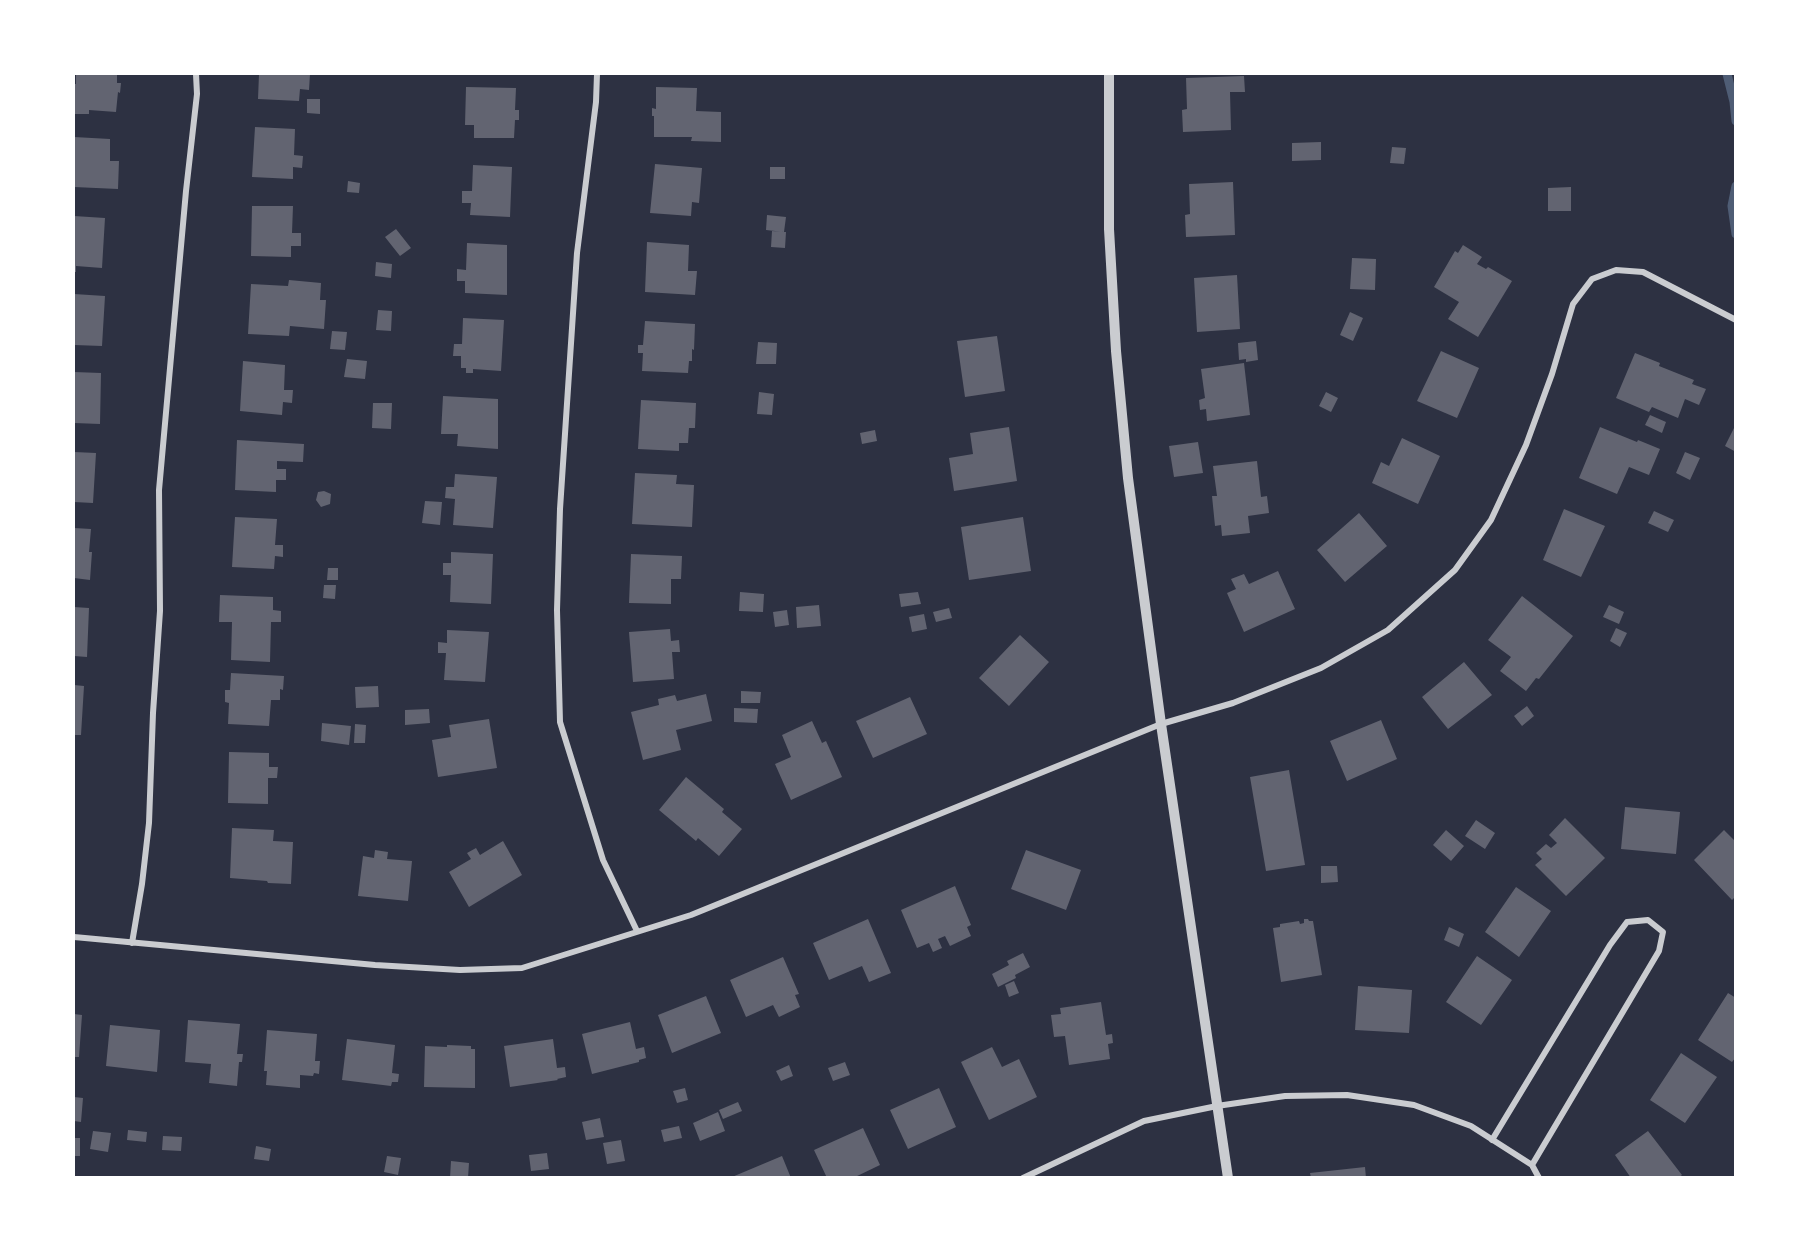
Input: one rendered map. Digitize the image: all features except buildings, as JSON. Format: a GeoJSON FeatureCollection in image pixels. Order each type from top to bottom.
{"type":"FeatureCollection","features":[{"type":"Feature","properties":{"kind":"street"},"geometry":{"type":"LineString","coordinates":[[132,943],[149,823],[159,611],[159,489],[197,94],[196,74]]}},
{"type":"Feature","properties":{"kind":"street"},"geometry":{"type":"LineString","coordinates":[[597,74],[596,102],[577,254],[560,509],[557,610],[560,722],[603,860],[637,931]]}},
{"type":"Feature","properties":{"kind":"street"},"geometry":{"type":"LineString","coordinates":[[1109,74],[1109,229],[1116,351],[1128,478],[1161,724],[1228,1178]]}},
{"type":"Feature","properties":{"kind":"street"},"geometry":{"type":"LineString","coordinates":[[74,937],[375,965],[460,970],[522,968],[691,915],[1161,724],[1233,703],[1321,668],[1388,630],[1455,570],[1491,520],[1526,445],[1552,374],[1573,304],[1593,279],[1616,270],[1643,272],[1736,320]]}},
{"type":"Feature","properties":{"kind":"street"},"geometry":{"type":"LineString","coordinates":[[1492,1140],[1610,945],[1627,922],[1648,920],[1663,932],[1659,951],[1532,1165]]}},
{"type":"Feature","properties":{"kind":"street"},"geometry":{"type":"LineString","coordinates":[[1023,1178],[1144,1121],[1217,1106],[1285,1096],[1347,1095],[1414,1105],[1471,1126],[1532,1165],[1539,1178]]}},
{"type":"Feature","properties":{"kind":"waterway"},"geometry":{"type":"LineString","coordinates":[[1727,74],[1736,121]]}},
{"type":"Feature","properties":{"kind":"waterway"},"geometry":{"type":"LineString","coordinates":[[1736,186],[1732,206],[1736,234]]}}]}
